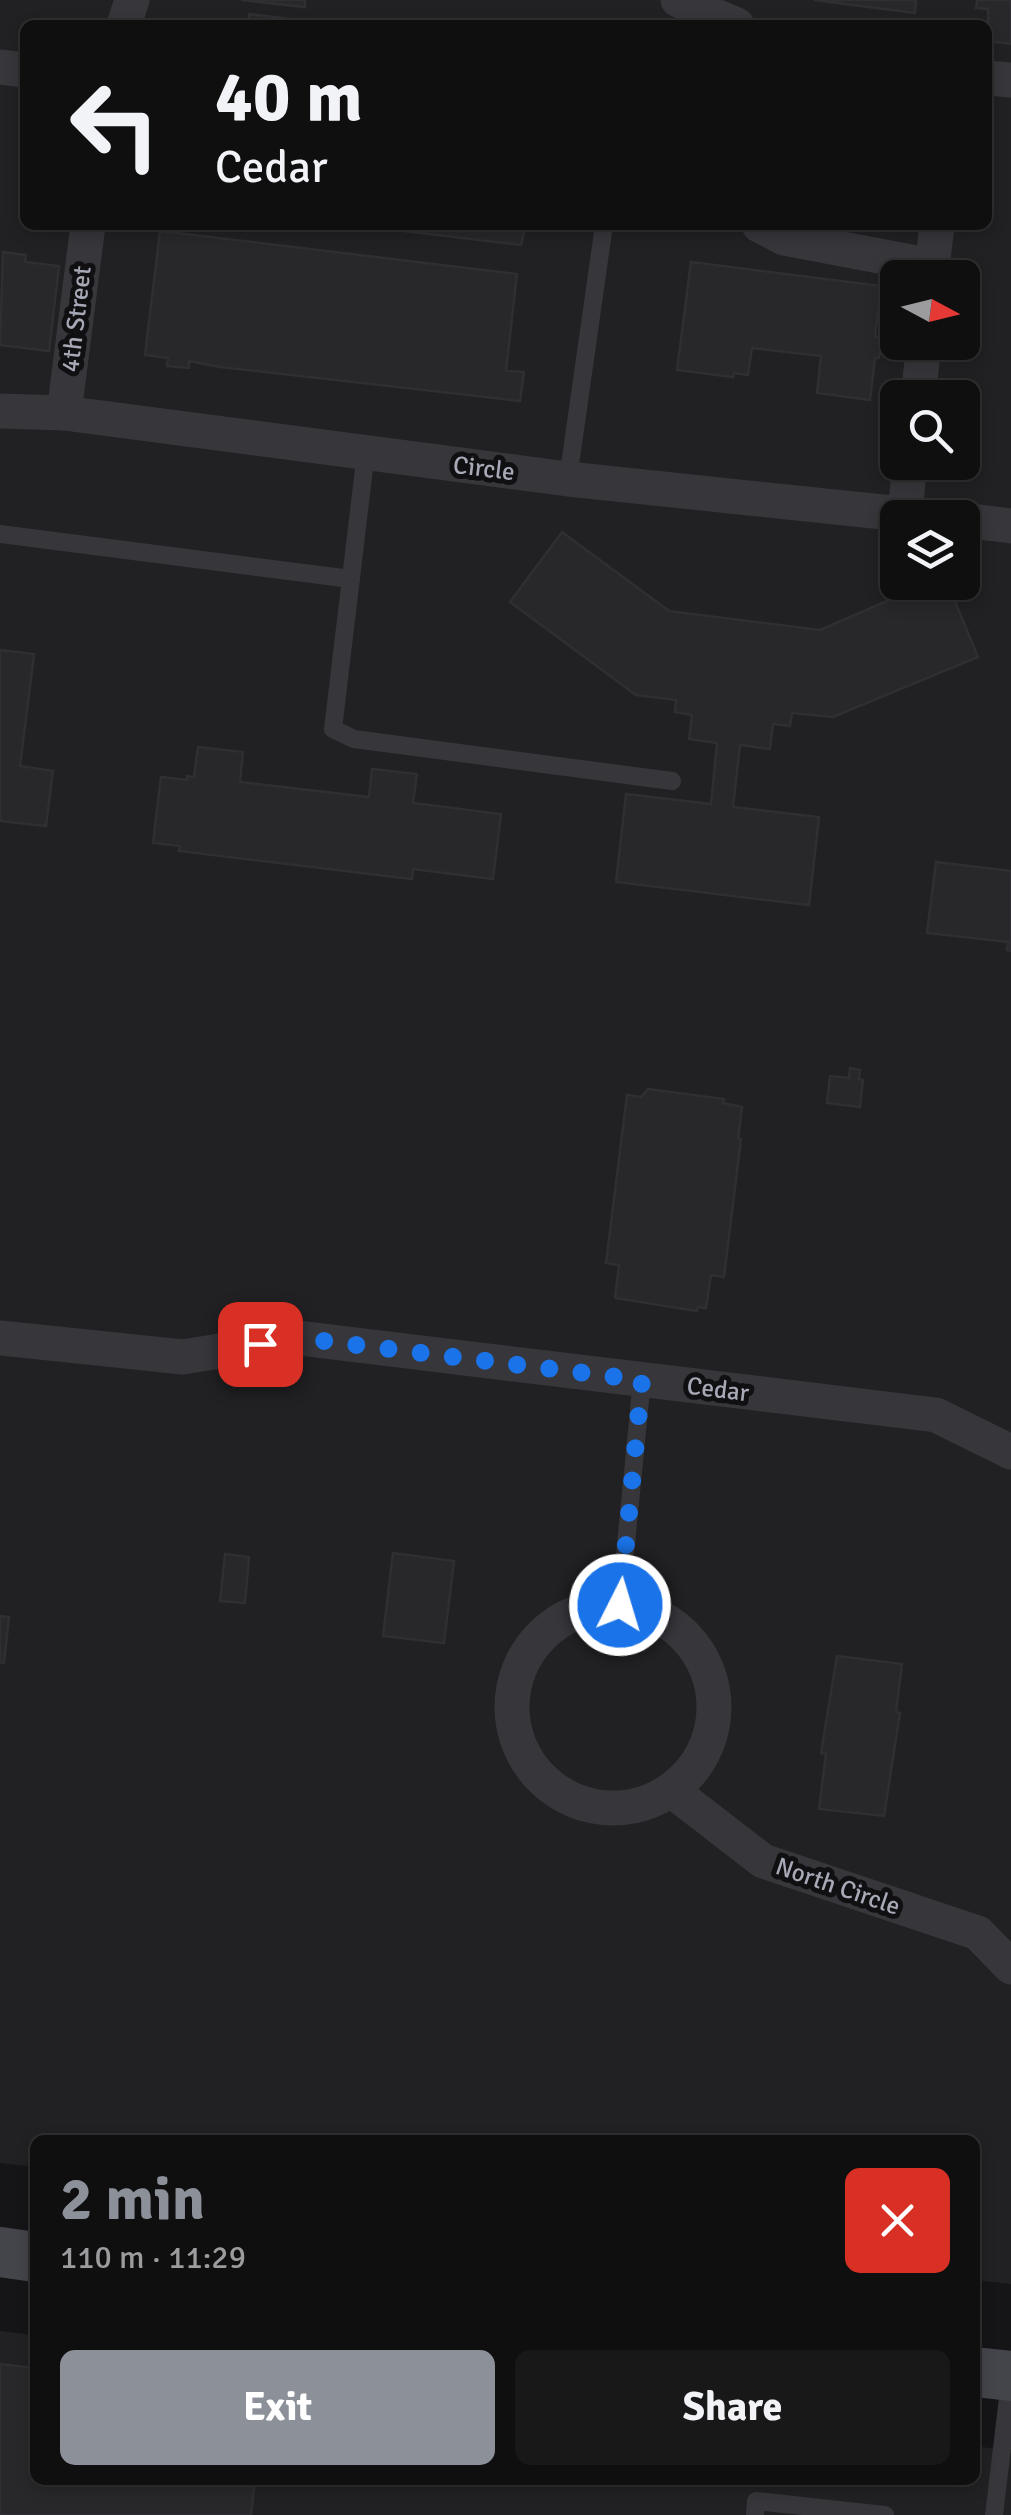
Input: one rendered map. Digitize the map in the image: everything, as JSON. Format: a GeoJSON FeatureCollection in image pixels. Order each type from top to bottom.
{"type":"FeatureCollection","features":[{"type":"Feature","properties":{"kind":"main road"},"geometry":{"type":"LineString","coordinates":[[0,2252],[30,2255]]}},
{"type":"Feature","properties":{"kind":"main road"},"geometry":{"type":"LineString","coordinates":[[980,2373],[1011,2376]]}},
{"type":"Feature","properties":{"kind":"street"},"geometry":{"type":"LineString","coordinates":[[678,0],[725,20]]}},
{"type":"Feature","properties":{"kind":"street","name":"4th Street"},"geometry":{"type":"LineString","coordinates":[[64,413],[87,230]]}},
{"type":"Feature","properties":{"kind":"street"},"geometry":{"type":"LineString","coordinates":[[769,230],[784,238],[880,260]]}},
{"type":"Feature","properties":{"kind":"street"},"geometry":{"type":"LineString","coordinates":[[933,260],[936,230]]}},
{"type":"Feature","properties":{"kind":"street","name":"Circle"},"geometry":{"type":"LineString","coordinates":[[0,411],[64,413],[568,479],[880,511]]}},
{"type":"Feature","properties":{"kind":"street"},"geometry":{"type":"LineString","coordinates":[[980,522],[1011,526]]}},
{"type":"Feature","properties":{"kind":"street","name":"Cedar"},"geometry":{"type":"LineString","coordinates":[[0,1338],[183,1358],[300,1338],[936,1415],[1011,1452]]}},
{"type":"Feature","properties":{"kind":"street"},"geometry":{"type":"LineString","coordinates":[[620,1605],[650,1612],[677,1628],[698,1650],[711,1679],[714,1710],[709,1740],[694,1768],[671,1790],[640,1805],[604,1809],[570,1799],[541,1780],[521,1751],[511,1717],[514,1682],[528,1649],[553,1624],[585,1608],[620,1605]]}},
{"type":"Feature","properties":{"kind":"street","name":"North Circle"},"geometry":{"type":"LineString","coordinates":[[671,1790],[763,1860],[978,1934],[1011,1967]]}},
{"type":"Feature","properties":{"kind":"lane"},"geometry":{"type":"LineString","coordinates":[[568,479],[603,230]]}},
{"type":"Feature","properties":{"kind":"lane"},"geometry":{"type":"LineString","coordinates":[[366,452],[333,729],[354,739],[672,781]]}},
{"type":"Feature","properties":{"kind":"lane"},"geometry":{"type":"LineString","coordinates":[[0,534],[351,579]]}},
{"type":"Feature","properties":{"kind":"lane"},"geometry":{"type":"LineString","coordinates":[[620,1605],[642,1380]]}},
{"type":"Feature","properties":{"kind":"lane"},"geometry":{"type":"LineString","coordinates":[[994,2515],[1011,2376]]}},
{"type":"Feature","properties":{"kind":"lane"},"geometry":{"type":"LineString","coordinates":[[755,2515],[756,2501],[885,2515]]}},
{"type":"Feature","properties":{"kind":"shaded area"},"geometry":{"type":"Polygon","coordinates":[[[0,0],[1011,0],[1011,2284],[980,2281],[980,2135],[30,2135],[30,2166],[0,2163],[0,0]]]}},
{"type":"Feature","properties":{"kind":"shaded area"},"geometry":{"type":"Polygon","coordinates":[[[0,2331],[30,2334],[30,2485],[980,2485],[980,2447],[1011,2451],[1011,2515],[0,2515],[0,2331]]]}},
{"type":"Feature","properties":{"kind":"building"},"geometry":{"type":"Polygon","coordinates":[[[241,0],[305,0],[305,7],[241,0]]]}},
{"type":"Feature","properties":{"kind":"building"},"geometry":{"type":"Polygon","coordinates":[[[814,0],[916,0],[915,13],[814,0]]]}},
{"type":"Feature","properties":{"kind":"building"},"geometry":{"type":"Polygon","coordinates":[[[977,0],[1011,0],[1011,44],[992,42],[988,9],[976,8],[977,0]]]}},
{"type":"Feature","properties":{"kind":"building"},"geometry":{"type":"Polygon","coordinates":[[[249,14],[298,20],[248,20],[249,14]]]}},
{"type":"Feature","properties":{"kind":"building"},"geometry":{"type":"Polygon","coordinates":[[[396,230],[525,230],[521,245],[396,230]]]}},
{"type":"Feature","properties":{"kind":"building"},"geometry":{"type":"Polygon","coordinates":[[[160,231],[517,274],[506,371],[524,372],[520,401],[189,361],[189,368],[167,366],[168,358],[145,355],[160,231]]]}},
{"type":"Feature","properties":{"kind":"building"},"geometry":{"type":"Polygon","coordinates":[[[3,252],[26,255],[25,262],[59,266],[49,351],[0,345],[3,252]]]}},
{"type":"Feature","properties":{"kind":"building"},"geometry":{"type":"Polygon","coordinates":[[[691,262],[880,286],[875,337],[880,337],[880,351],[879,358],[875,358],[870,400],[817,393],[821,356],[752,348],[748,375],[734,373],[733,377],[677,370],[691,262]]]}},
{"type":"Feature","properties":{"kind":"building"},"geometry":{"type":"Polygon","coordinates":[[[562,532],[669,611],[820,630],[889,600],[954,600],[978,657],[833,717],[792,713],[790,726],[773,724],[770,749],[740,745],[733,807],[819,817],[809,905],[616,882],[626,794],[711,804],[717,743],[689,739],[692,715],[675,712],[676,700],[636,695],[510,602],[562,532]]]}},
{"type":"Feature","properties":{"kind":"building"},"geometry":{"type":"Polygon","coordinates":[[[0,650],[34,654],[20,766],[53,771],[46,826],[0,821],[0,650]]]}},
{"type":"Feature","properties":{"kind":"building"},"geometry":{"type":"Polygon","coordinates":[[[198,747],[243,752],[240,782],[369,797],[372,769],[417,774],[413,803],[501,814],[493,879],[413,869],[412,879],[179,851],[180,846],[153,843],[161,777],[194,777],[198,747]]]}},
{"type":"Feature","properties":{"kind":"building"},"geometry":{"type":"Polygon","coordinates":[[[936,862],[1011,871],[1011,951],[1007,950],[1008,942],[927,933],[936,862]]]}},
{"type":"Feature","properties":{"kind":"building"},"geometry":{"type":"Polygon","coordinates":[[[850,1068],[860,1070],[859,1079],[863,1080],[860,1107],[827,1103],[830,1076],[849,1078],[850,1068]]]}},
{"type":"Feature","properties":{"kind":"building"},"geometry":{"type":"Polygon","coordinates":[[[648,1089],[724,1099],[723,1103],[742,1107],[724,1277],[711,1275],[706,1308],[698,1307],[697,1311],[615,1298],[619,1265],[606,1263],[627,1095],[641,1097],[648,1089]]]}},
{"type":"Feature","properties":{"kind":"building"},"geometry":{"type":"Polygon","coordinates":[[[393,1553],[454,1561],[444,1643],[383,1636],[393,1553]]]}},
{"type":"Feature","properties":{"kind":"building"},"geometry":{"type":"Polygon","coordinates":[[[225,1554],[249,1557],[245,1603],[220,1601],[225,1554]]]}},
{"type":"Feature","properties":{"kind":"building"},"geometry":{"type":"Polygon","coordinates":[[[0,1616],[9,1617],[4,1663],[0,1662],[0,1616]]]}},
{"type":"Feature","properties":{"kind":"building"},"geometry":{"type":"Polygon","coordinates":[[[837,1656],[902,1664],[896,1712],[900,1713],[884,1816],[819,1809],[826,1754],[821,1753],[837,1656]]]}},
{"type":"Feature","properties":{"kind":"building"},"geometry":{"type":"Polygon","coordinates":[[[0,2364],[30,2367],[30,2485],[254,2485],[251,2515],[0,2515],[0,2364]]]}},
{"type":"Feature","properties":{"kind":"route"},"geometry":{"type":"LineString","coordinates":[[260,1344],[300,1338],[642,1380],[620,1605]]}}]}
